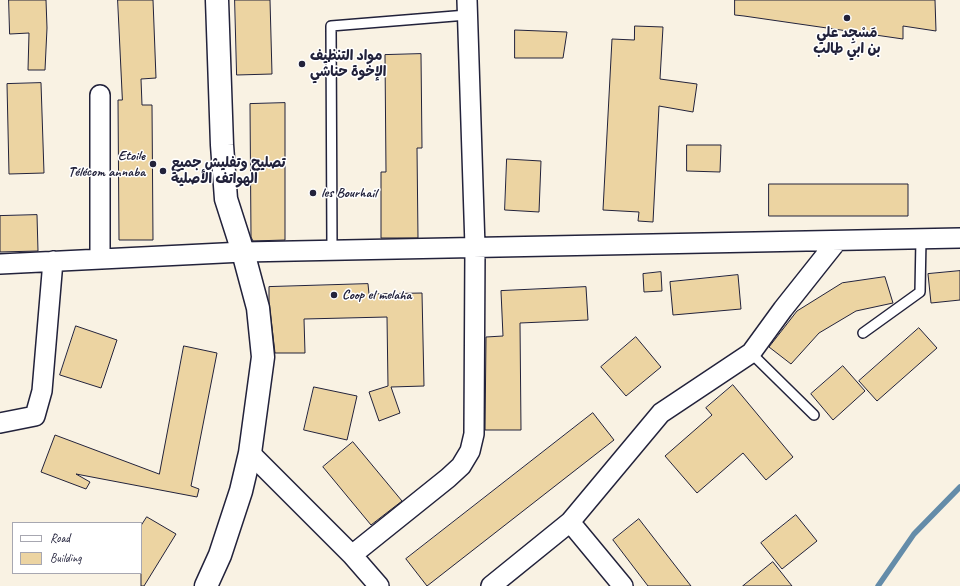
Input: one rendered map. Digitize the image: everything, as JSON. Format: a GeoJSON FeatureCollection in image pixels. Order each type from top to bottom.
{"type":"FeatureCollection","features":[{"type":"Feature","properties":{"kind":"main road"},"geometry":{"type":"LineString","coordinates":[[206,586],[220,555],[241,491],[250,453],[264,357],[258,308],[244,252],[226,199],[222,145],[217,0]]}},
{"type":"Feature","properties":{"kind":"street"},"geometry":{"type":"LineString","coordinates":[[352,555],[461,466],[470,451],[474,434],[475,247],[467,8]]}},
{"type":"Feature","properties":{"kind":"street"},"geometry":{"type":"LineString","coordinates":[[100,95],[100,259]]}},
{"type":"Feature","properties":{"kind":"street"},"geometry":{"type":"LineString","coordinates":[[0,264],[244,252],[960,238]]}},
{"type":"Feature","properties":{"kind":"street"},"geometry":{"type":"LineString","coordinates":[[491,586],[570,522],[662,413],[751,353],[783,309],[837,241]]}},
{"type":"Feature","properties":{"kind":"street"},"geometry":{"type":"LineString","coordinates":[[0,423],[35,416],[42,390],[53,261]]}},
{"type":"Feature","properties":{"kind":"street"},"geometry":{"type":"LineString","coordinates":[[250,453],[352,555],[379,586]]}},
{"type":"Feature","properties":{"kind":"street"},"geometry":{"type":"LineString","coordinates":[[570,522],[623,586]]}},
{"type":"Feature","properties":{"kind":"lane"},"geometry":{"type":"LineString","coordinates":[[332,250],[331,26],[467,8]]}},
{"type":"Feature","properties":{"kind":"lane"},"geometry":{"type":"LineString","coordinates":[[863,333],[920,292],[921,239]]}},
{"type":"Feature","properties":{"kind":"lane"},"geometry":{"type":"LineString","coordinates":[[751,353],[814,415]]}},
{"type":"Feature","properties":{"kind":"building"},"geometry":{"type":"Polygon","coordinates":[[[9,0],[46,0],[47,28],[45,70],[28,70],[29,33],[10,34],[9,0]]]}},
{"type":"Feature","properties":{"kind":"building"},"geometry":{"type":"Polygon","coordinates":[[[118,0],[153,0],[156,78],[141,79],[142,105],[152,105],[153,240],[119,240],[118,100],[122,100],[118,0]]]}},
{"type":"Feature","properties":{"kind":"building"},"geometry":{"type":"Polygon","coordinates":[[[235,0],[270,0],[272,74],[237,75],[235,0]]]}},
{"type":"Feature","properties":{"kind":"building","name":"مَسْجِد علي بن ابي طالب"},"geometry":{"type":"Polygon","coordinates":[[[735,0],[935,0],[936,31],[903,26],[903,39],[735,15],[735,0]]]}},
{"type":"Feature","properties":{"kind":"building"},"geometry":{"type":"Polygon","coordinates":[[[635,26],[663,27],[660,79],[697,84],[693,112],[659,106],[653,222],[638,221],[639,212],[603,210],[612,39],[634,40],[635,26]]]}},
{"type":"Feature","properties":{"kind":"building"},"geometry":{"type":"Polygon","coordinates":[[[515,30],[567,32],[563,58],[515,58],[515,30]]]}},
{"type":"Feature","properties":{"kind":"building"},"geometry":{"type":"Polygon","coordinates":[[[421,54],[422,148],[417,148],[418,238],[381,238],[381,172],[386,172],[385,55],[421,54]]]}},
{"type":"Feature","properties":{"kind":"building"},"geometry":{"type":"Polygon","coordinates":[[[41,83],[44,173],[9,174],[7,84],[41,83]]]}},
{"type":"Feature","properties":{"kind":"building"},"geometry":{"type":"Polygon","coordinates":[[[285,103],[285,240],[253,241],[251,237],[250,104],[285,103]]]}},
{"type":"Feature","properties":{"kind":"building"},"geometry":{"type":"Polygon","coordinates":[[[687,145],[721,145],[720,172],[687,171],[687,145]]]}},
{"type":"Feature","properties":{"kind":"building"},"geometry":{"type":"Polygon","coordinates":[[[507,159],[541,161],[539,212],[505,210],[507,159]]]}},
{"type":"Feature","properties":{"kind":"building"},"geometry":{"type":"Polygon","coordinates":[[[769,184],[908,184],[908,216],[769,216],[769,184]]]}},
{"type":"Feature","properties":{"kind":"building"},"geometry":{"type":"Polygon","coordinates":[[[37,215],[38,251],[0,252],[0,216],[37,215]]]}},
{"type":"Feature","properties":{"kind":"building"},"geometry":{"type":"Polygon","coordinates":[[[960,271],[960,300],[931,303],[928,274],[960,271]]]}},
{"type":"Feature","properties":{"kind":"building"},"geometry":{"type":"Polygon","coordinates":[[[661,272],[662,291],[644,292],[643,274],[661,272]]]}},
{"type":"Feature","properties":{"kind":"building"},"geometry":{"type":"Polygon","coordinates":[[[738,275],[741,309],[673,315],[670,282],[738,275]]]}},
{"type":"Feature","properties":{"kind":"building"},"geometry":{"type":"Polygon","coordinates":[[[885,277],[893,303],[856,311],[819,333],[791,364],[769,347],[797,311],[842,283],[885,277]]]}},
{"type":"Feature","properties":{"kind":"building"},"geometry":{"type":"Polygon","coordinates":[[[368,284],[369,294],[422,293],[424,386],[391,387],[400,413],[379,421],[369,392],[388,386],[387,317],[304,319],[305,353],[275,353],[269,302],[269,287],[368,284]]]}},
{"type":"Feature","properties":{"kind":"building"},"geometry":{"type":"Polygon","coordinates":[[[586,287],[588,320],[520,323],[521,430],[485,430],[486,337],[503,336],[501,291],[586,287]]]}},
{"type":"Feature","properties":{"kind":"building"},"geometry":{"type":"Polygon","coordinates":[[[76,326],[117,340],[101,388],[60,375],[76,326]]]}},
{"type":"Feature","properties":{"kind":"building"},"geometry":{"type":"Polygon","coordinates":[[[919,328],[937,348],[877,401],[859,381],[919,328]]]}},
{"type":"Feature","properties":{"kind":"building"},"geometry":{"type":"Polygon","coordinates":[[[636,337],[661,367],[626,396],[601,367],[636,337]]]}},
{"type":"Feature","properties":{"kind":"building"},"geometry":{"type":"Polygon","coordinates":[[[184,346],[217,353],[191,486],[199,489],[197,497],[76,474],[90,482],[86,489],[41,472],[55,435],[159,474],[184,346]]]}},
{"type":"Feature","properties":{"kind":"building"},"geometry":{"type":"Polygon","coordinates":[[[843,366],[865,391],[833,420],[811,394],[843,366]]]}},
{"type":"Feature","properties":{"kind":"building"},"geometry":{"type":"Polygon","coordinates":[[[733,385],[793,457],[766,480],[743,453],[697,493],[665,456],[712,415],[706,408],[733,385]]]}},
{"type":"Feature","properties":{"kind":"building"},"geometry":{"type":"Polygon","coordinates":[[[314,387],[357,396],[347,440],[304,430],[314,387]]]}},
{"type":"Feature","properties":{"kind":"building"},"geometry":{"type":"Polygon","coordinates":[[[593,413],[614,440],[427,586],[406,559],[593,413]]]}},
{"type":"Feature","properties":{"kind":"building"},"geometry":{"type":"Polygon","coordinates":[[[353,442],[402,501],[371,525],[323,467],[353,442]]]}},
{"type":"Feature","properties":{"kind":"building"},"geometry":{"type":"Polygon","coordinates":[[[796,515],[817,541],[782,569],[761,543],[796,515]]]}},
{"type":"Feature","properties":{"kind":"building"},"geometry":{"type":"Polygon","coordinates":[[[147,517],[176,534],[144,586],[141,586],[142,524],[147,517]]]}},
{"type":"Feature","properties":{"kind":"building"},"geometry":{"type":"Polygon","coordinates":[[[639,519],[691,586],[648,586],[613,540],[639,519]]]}},
{"type":"Feature","properties":{"kind":"building"},"geometry":{"type":"Polygon","coordinates":[[[773,562],[792,586],[743,586],[773,562]]]}},
{"type":"Feature","properties":{"kind":"waterway"},"geometry":{"type":"LineString","coordinates":[[878,586],[914,534],[960,487]]}},
{"type":"Feature","properties":{"kind":"place","name":"مَسْجِد علي بن ابي طالب"},"geometry":{"type":"Point","coordinates":[847,18]}},
{"type":"Feature","properties":{"kind":"place","name":"مواد التنظيف الإخوة حناشي"},"geometry":{"type":"Point","coordinates":[302,64]}},
{"type":"Feature","properties":{"kind":"place","name":"Etoile Télécom annaba"},"geometry":{"type":"Point","coordinates":[153,164]}},
{"type":"Feature","properties":{"kind":"place","name":"تصليح وتفليش جميع الهواتف الأصلية"},"geometry":{"type":"Point","coordinates":[163,171]}},
{"type":"Feature","properties":{"kind":"place","name":"les Bourhail"},"geometry":{"type":"Point","coordinates":[313,193]}},
{"type":"Feature","properties":{"kind":"place","name":"Coop el melaha"},"geometry":{"type":"Point","coordinates":[334,295]}}]}
